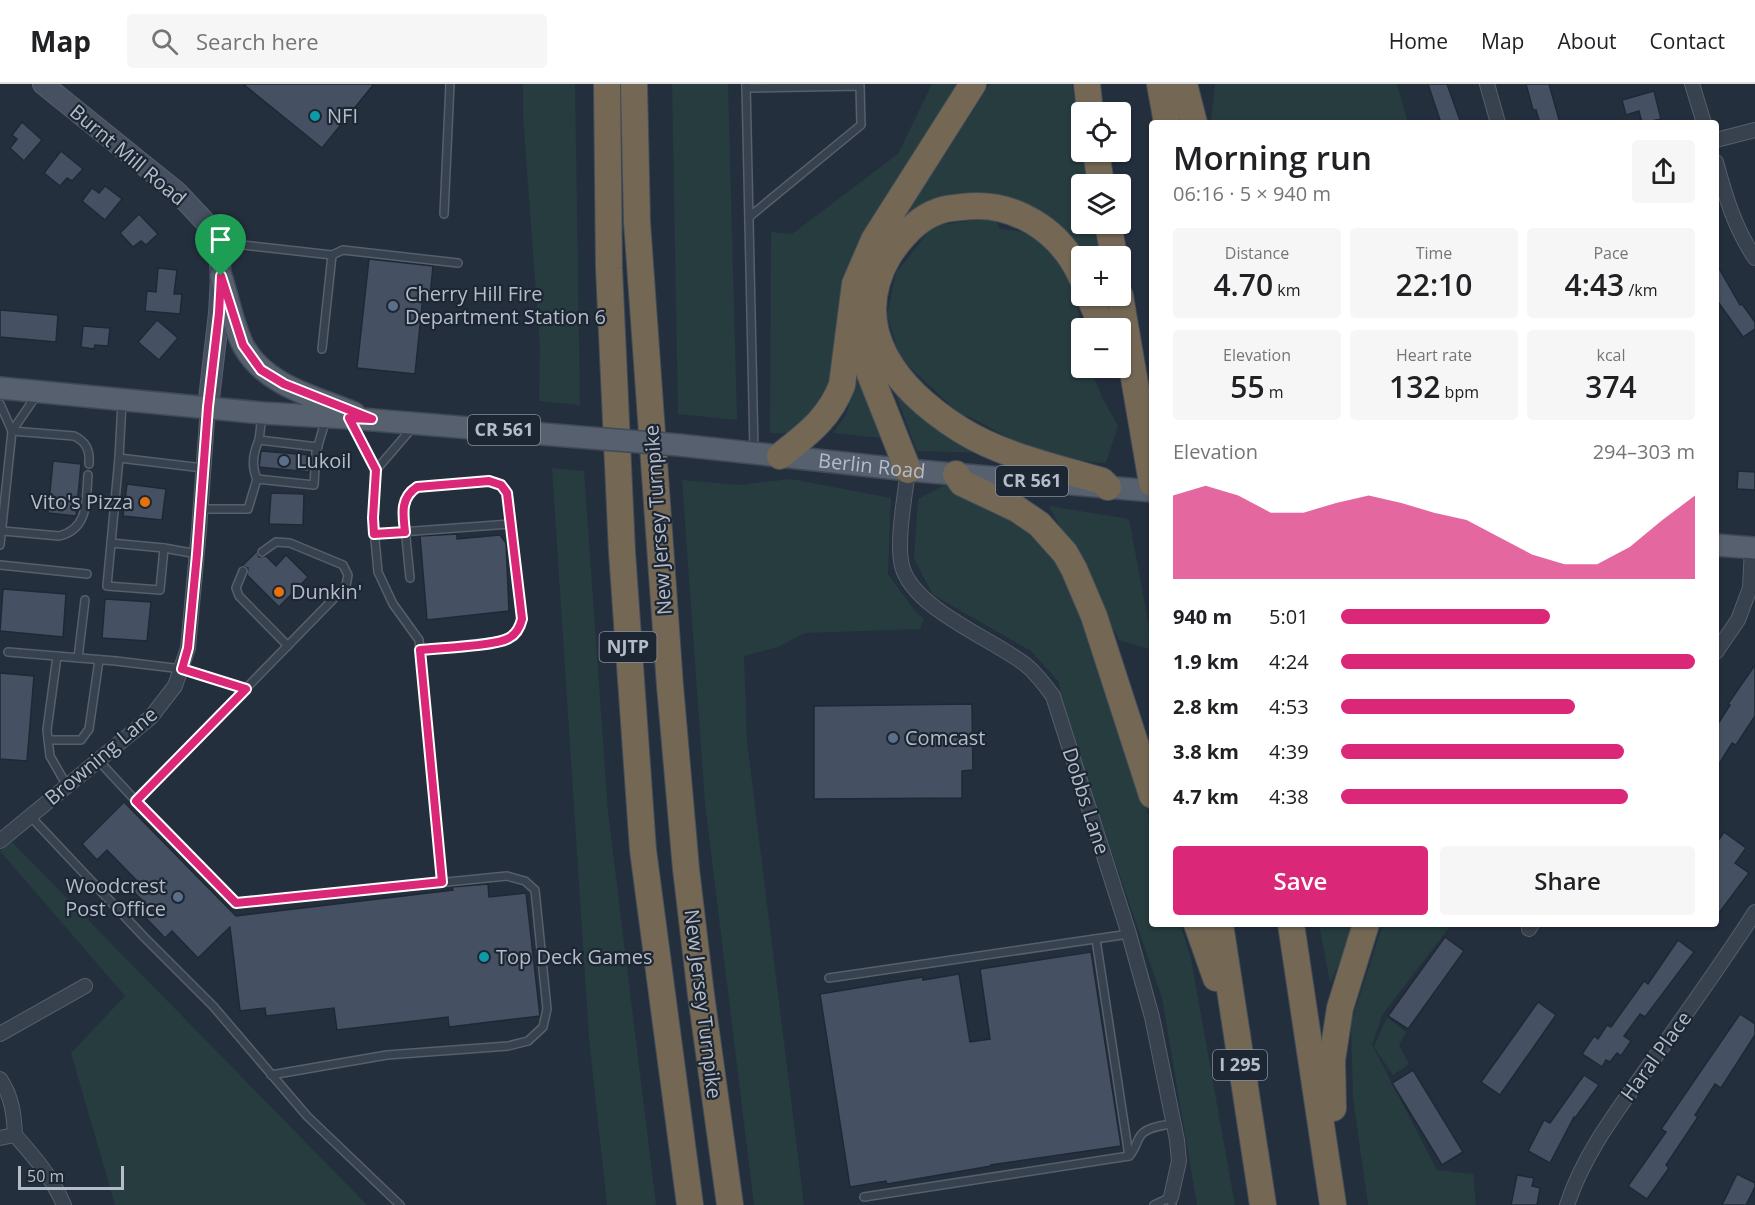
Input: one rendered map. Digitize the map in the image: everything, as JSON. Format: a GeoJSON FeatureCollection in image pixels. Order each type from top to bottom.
{"type":"FeatureCollection","features":[{"type":"Feature","properties":{"kind":"highway","name":"New Jersey Turnpike"},"geometry":{"type":"LineString","coordinates":[[607,84],[609,268],[622,552],[642,839],[690,1205]]}},
{"type":"Feature","properties":{"kind":"highway","name":"New Jersey Turnpike"},"geometry":{"type":"LineString","coordinates":[[634,84],[637,222],[672,709],[686,869],[698,972],[730,1205]]}},
{"type":"Feature","properties":{"kind":"highway"},"geometry":{"type":"LineString","coordinates":[[780,456],[817,426],[836,400],[842,385],[855,284],[873,240],[973,84]]}},
{"type":"Feature","properties":{"kind":"highway"},"geometry":{"type":"LineString","coordinates":[[1087,84],[1089,102]]}},
{"type":"Feature","properties":{"kind":"highway"},"geometry":{"type":"LineString","coordinates":[[1160,84],[1166,120]]}},
{"type":"Feature","properties":{"kind":"highway"},"geometry":{"type":"LineString","coordinates":[[1184,84],[1193,120]]}},
{"type":"Feature","properties":{"kind":"highway"},"geometry":{"type":"LineString","coordinates":[[1071,259],[1041,225],[1018,214],[997,208],[972,206],[940,210],[920,221],[899,240],[881,270],[874,291],[875,334],[901,382],[924,405],[963,431],[1008,453],[1102,481],[1108,487]]}},
{"type":"Feature","properties":{"kind":"highway"},"geometry":{"type":"LineString","coordinates":[[1122,306],[1149,465]]}},
{"type":"Feature","properties":{"kind":"highway"},"geometry":{"type":"LineString","coordinates":[[850,323],[908,470]]}},
{"type":"Feature","properties":{"kind":"highway"},"geometry":{"type":"LineString","coordinates":[[1123,378],[1142,422]]}},
{"type":"Feature","properties":{"kind":"highway"},"geometry":{"type":"LineString","coordinates":[[956,474],[962,483],[1017,509],[1039,524],[1065,553],[1094,616],[1149,786]]}},
{"type":"Feature","properties":{"kind":"highway"},"geometry":{"type":"LineString","coordinates":[[1198,927],[1235,1033]]}},
{"type":"Feature","properties":{"kind":"highway","name":"I 295"},"geometry":{"type":"LineString","coordinates":[[1220,927],[1263,1205]]}},
{"type":"Feature","properties":{"kind":"highway"},"geometry":{"type":"LineString","coordinates":[[1292,927],[1333,1205]]}},
{"type":"Feature","properties":{"kind":"highway"},"geometry":{"type":"LineString","coordinates":[[1326,1162],[1334,1103],[1332,1060],[1339,1017],[1365,927]]}},
{"type":"Feature","properties":{"kind":"main road","name":"Burnt Mill Road"},"geometry":{"type":"LineString","coordinates":[[43,84],[177,192],[208,226],[219,254],[221,276],[208,407]]}},
{"type":"Feature","properties":{"kind":"main road"},"geometry":{"type":"LineString","coordinates":[[221,276],[243,345],[261,370],[284,384],[372,419]]}},
{"type":"Feature","properties":{"kind":"main road","name":"CR 561"},"geometry":{"type":"LineString","coordinates":[[0,388],[262,413],[416,423]]}},
{"type":"Feature","properties":{"kind":"main road","name":"Berlin Road"},"geometry":{"type":"LineString","coordinates":[[416,423],[679,445],[908,470],[1149,491]]}},
{"type":"Feature","properties":{"kind":"main road"},"geometry":{"type":"LineString","coordinates":[[1719,544],[1754,548]]}},
{"type":"Feature","properties":{"kind":"street"},"geometry":{"type":"LineString","coordinates":[[1487,84],[1497,120]]}},
{"type":"Feature","properties":{"kind":"street"},"geometry":{"type":"LineString","coordinates":[[1692,84],[1703,120]]}},
{"type":"Feature","properties":{"kind":"street"},"geometry":{"type":"LineString","coordinates":[[1719,139],[1755,130]]}},
{"type":"Feature","properties":{"kind":"street"},"geometry":{"type":"LineString","coordinates":[[1719,173],[1738,227],[1755,258]]}},
{"type":"Feature","properties":{"kind":"street","name":"Browning Lane"},"geometry":{"type":"LineString","coordinates":[[0,841],[151,717],[175,686],[188,648],[208,407]]}},
{"type":"Feature","properties":{"kind":"street","name":"Dobbs Lane"},"geometry":{"type":"LineString","coordinates":[[908,470],[900,553],[909,581],[919,594],[942,613],[1025,665],[1041,680],[1053,696],[1129,934],[1152,1017],[1174,1123],[1179,1161],[1172,1201]]}},
{"type":"Feature","properties":{"kind":"street"},"geometry":{"type":"LineString","coordinates":[[1719,648],[1738,620],[1752,588],[1754,548]]}},
{"type":"Feature","properties":{"kind":"street","name":"Haral Place"},"geometry":{"type":"LineString","coordinates":[[1567,1205],[1576,1178],[1613,1116],[1725,960],[1755,912]]}},
{"type":"Feature","properties":{"kind":"street"},"geometry":{"type":"LineString","coordinates":[[0,1034],[85,987]]}},
{"type":"Feature","properties":{"kind":"street"},"geometry":{"type":"LineString","coordinates":[[0,1079],[8,1091],[14,1113],[15,1135],[54,1182],[64,1205]]}},
{"type":"Feature","properties":{"kind":"street"},"geometry":{"type":"LineString","coordinates":[[0,1138],[15,1135]]}},
{"type":"Feature","properties":{"kind":"lane"},"geometry":{"type":"LineString","coordinates":[[444,214],[450,84]]}},
{"type":"Feature","properties":{"kind":"lane"},"geometry":{"type":"LineString","coordinates":[[749,217],[861,125],[860,86],[746,86],[754,454]]}},
{"type":"Feature","properties":{"kind":"lane"},"geometry":{"type":"LineString","coordinates":[[214,242],[332,255],[343,250],[458,263]]}},
{"type":"Feature","properties":{"kind":"lane"},"geometry":{"type":"LineString","coordinates":[[322,349],[332,255]]}},
{"type":"Feature","properties":{"kind":"lane"},"geometry":{"type":"LineString","coordinates":[[12,431],[40,391]]}},
{"type":"Feature","properties":{"kind":"lane"},"geometry":{"type":"LineString","coordinates":[[122,399],[107,586],[160,590],[164,548]]}},
{"type":"Feature","properties":{"kind":"lane"},"geometry":{"type":"LineString","coordinates":[[0,404],[12,431],[0,546]]}},
{"type":"Feature","properties":{"kind":"lane"},"geometry":{"type":"LineString","coordinates":[[201,509],[248,508],[257,479],[254,472],[254,451],[259,440],[262,413]]}},
{"type":"Feature","properties":{"kind":"lane"},"geometry":{"type":"LineString","coordinates":[[257,479],[314,485],[318,447],[327,417]]}},
{"type":"Feature","properties":{"kind":"lane"},"geometry":{"type":"LineString","coordinates":[[349,418],[376,470],[373,518],[378,572],[393,604],[419,640],[442,882]]}},
{"type":"Feature","properties":{"kind":"lane"},"geometry":{"type":"LineString","coordinates":[[376,470],[416,423]]}},
{"type":"Feature","properties":{"kind":"lane"},"geometry":{"type":"LineString","coordinates":[[12,431],[74,436],[85,443],[88,449],[89,464]]}},
{"type":"Feature","properties":{"kind":"lane"},"geometry":{"type":"LineString","coordinates":[[259,440],[318,447]]}},
{"type":"Feature","properties":{"kind":"lane"},"geometry":{"type":"LineString","coordinates":[[119,458],[203,468]]}},
{"type":"Feature","properties":{"kind":"lane"},"geometry":{"type":"LineString","coordinates":[[3,531],[59,536],[75,529],[84,515],[88,475]]}},
{"type":"Feature","properties":{"kind":"lane"},"geometry":{"type":"LineString","coordinates":[[410,578],[404,502],[409,493],[415,488],[489,481],[501,485],[507,493],[522,619],[515,633],[502,642],[420,650]]}},
{"type":"Feature","properties":{"kind":"lane"},"geometry":{"type":"LineString","coordinates":[[374,534],[511,524]]}},
{"type":"Feature","properties":{"kind":"lane"},"geometry":{"type":"LineString","coordinates":[[136,801],[346,586],[348,575],[343,565],[290,543],[276,542],[262,552]]}},
{"type":"Feature","properties":{"kind":"lane"},"geometry":{"type":"LineString","coordinates":[[111,543],[197,554]]}},
{"type":"Feature","properties":{"kind":"lane"},"geometry":{"type":"LineString","coordinates":[[0,565],[87,574]]}},
{"type":"Feature","properties":{"kind":"lane"},"geometry":{"type":"LineString","coordinates":[[243,571],[236,588],[239,596],[288,646]]}},
{"type":"Feature","properties":{"kind":"lane"},"geometry":{"type":"LineString","coordinates":[[78,658],[85,600]]}},
{"type":"Feature","properties":{"kind":"lane"},"geometry":{"type":"LineString","coordinates":[[8,652],[182,669],[246,689]]}},
{"type":"Feature","properties":{"kind":"lane"},"geometry":{"type":"LineString","coordinates":[[57,656],[47,730],[50,756],[67,786]]}},
{"type":"Feature","properties":{"kind":"lane"},"geometry":{"type":"LineString","coordinates":[[48,740],[81,740],[89,729],[99,660]]}},
{"type":"Feature","properties":{"kind":"lane"},"geometry":{"type":"LineString","coordinates":[[98,760],[236,903],[507,876],[525,881],[535,890],[547,1009],[543,1027],[528,1041],[508,1046],[387,1055],[271,1075]]}},
{"type":"Feature","properties":{"kind":"lane"},"geometry":{"type":"LineString","coordinates":[[30,816],[144,937],[213,1006],[307,1116],[400,1205]]}},
{"type":"Feature","properties":{"kind":"lane"},"geometry":{"type":"LineString","coordinates":[[829,978],[1129,934]]}},
{"type":"Feature","properties":{"kind":"lane"},"geometry":{"type":"LineString","coordinates":[[1096,939],[1129,1156]]}},
{"type":"Feature","properties":{"kind":"lane"},"geometry":{"type":"LineString","coordinates":[[864,1197],[1129,1156],[1135,1149],[1140,1136],[1147,1130],[1174,1123]]}},
{"type":"Feature","properties":{"kind":"lane"},"geometry":{"type":"LineString","coordinates":[[1154,1205],[1172,1201]]}},
{"type":"Feature","properties":{"kind":"green space"},"geometry":{"type":"Polygon","coordinates":[[[523,84],[575,84],[580,405],[539,401],[540,347],[523,116],[523,84]]]}},
{"type":"Feature","properties":{"kind":"green space"},"geometry":{"type":"Polygon","coordinates":[[[672,84],[728,84],[737,420],[678,414],[672,84]]]}},
{"type":"Feature","properties":{"kind":"green space"},"geometry":{"type":"Polygon","coordinates":[[[932,84],[960,84],[924,148],[834,383],[811,419],[791,433],[770,433],[771,232],[792,234],[898,154],[932,84]]]}},
{"type":"Feature","properties":{"kind":"green space"},"geometry":{"type":"Polygon","coordinates":[[[990,84],[1072,84],[1075,102],[1071,102],[1071,162],[1085,162],[1086,174],[1071,174],[1071,234],[1097,234],[1098,246],[1077,246],[1064,230],[1039,211],[999,197],[899,225],[990,84]]]}},
{"type":"Feature","properties":{"kind":"green space"},"geometry":{"type":"Polygon","coordinates":[[[1215,84],[1397,84],[1407,120],[1211,120],[1215,84]]]}},
{"type":"Feature","properties":{"kind":"green space"},"geometry":{"type":"Polygon","coordinates":[[[994,217],[1000,229],[1026,232],[1045,239],[1071,274],[1071,306],[1077,306],[1079,318],[1071,318],[1071,378],[1094,378],[1118,426],[1106,463],[1076,461],[1029,449],[970,417],[962,416],[900,358],[887,315],[896,273],[933,226],[994,217]]]}},
{"type":"Feature","properties":{"kind":"green space"},"geometry":{"type":"Polygon","coordinates":[[[881,356],[985,453],[917,451],[881,356]]]}},
{"type":"Feature","properties":{"kind":"green space"},"geometry":{"type":"Polygon","coordinates":[[[859,374],[891,439],[833,433],[846,415],[859,374]]]}},
{"type":"Feature","properties":{"kind":"green space"},"geometry":{"type":"Polygon","coordinates":[[[552,468],[584,471],[608,812],[656,1205],[607,1205],[589,1038],[552,468]]]}},
{"type":"Feature","properties":{"kind":"green space"},"geometry":{"type":"Polygon","coordinates":[[[791,479],[891,498],[888,574],[915,611],[924,619],[920,629],[805,633],[778,647],[744,656],[747,741],[804,1205],[754,1205],[705,803],[682,480],[739,485],[791,479]]]}},
{"type":"Feature","properties":{"kind":"green space"},"geometry":{"type":"Polygon","coordinates":[[[952,481],[1056,549],[1115,701],[1149,817],[1149,927],[1181,927],[1191,959],[1235,1205],[1197,1205],[1162,998],[1063,711],[1059,682],[1031,651],[933,595],[914,559],[918,499],[952,481]]]}},
{"type":"Feature","properties":{"kind":"green space"},"geometry":{"type":"Polygon","coordinates":[[[1049,506],[1129,519],[1149,626],[1149,649],[1119,640],[1049,506]]]}},
{"type":"Feature","properties":{"kind":"green space"},"geometry":{"type":"Polygon","coordinates":[[[12,842],[367,1205],[115,1205],[71,1053],[125,996],[0,851],[12,842]]]}},
{"type":"Feature","properties":{"kind":"green space"},"geometry":{"type":"Polygon","coordinates":[[[1320,927],[1356,927],[1330,983],[1320,927]]]}},
{"type":"Feature","properties":{"kind":"green space"},"geometry":{"type":"Polygon","coordinates":[[[1382,927],[1450,927],[1382,1015],[1372,1045],[1437,1170],[1473,1174],[1476,1205],[1368,1205],[1353,1098],[1351,1023],[1382,927]]]}},
{"type":"Feature","properties":{"kind":"green space"},"geometry":{"type":"Polygon","coordinates":[[[1387,1017],[1406,1032],[1399,1045],[1409,1064],[1393,1075],[1374,1047],[1387,1017]]]}},
{"type":"Feature","properties":{"kind":"building","name":"NFI"},"geometry":{"type":"Polygon","coordinates":[[[243,84],[374,84],[322,148],[243,84]]]}},
{"type":"Feature","properties":{"kind":"building"},"geometry":{"type":"Polygon","coordinates":[[[1428,84],[1447,84],[1460,120],[1440,120],[1428,84]]]}},
{"type":"Feature","properties":{"kind":"building"},"geometry":{"type":"Polygon","coordinates":[[[1526,84],[1549,84],[1559,120],[1539,120],[1536,110],[1533,110],[1526,84]]]}},
{"type":"Feature","properties":{"kind":"building"},"geometry":{"type":"Polygon","coordinates":[[[1654,91],[1661,119],[1641,120],[1639,111],[1626,115],[1622,100],[1654,91]]]}},
{"type":"Feature","properties":{"kind":"building"},"geometry":{"type":"Polygon","coordinates":[[[22,122],[42,140],[24,161],[10,148],[17,139],[12,135],[22,122]]]}},
{"type":"Feature","properties":{"kind":"building"},"geometry":{"type":"Polygon","coordinates":[[[61,151],[83,169],[72,181],[67,178],[60,186],[44,173],[61,151]]]}},
{"type":"Feature","properties":{"kind":"building"},"geometry":{"type":"Polygon","coordinates":[[[105,186],[122,199],[105,220],[82,201],[92,188],[99,193],[105,186]]]}},
{"type":"Feature","properties":{"kind":"building"},"geometry":{"type":"Polygon","coordinates":[[[139,214],[158,234],[146,245],[141,241],[133,247],[120,233],[139,214]]]}},
{"type":"Feature","properties":{"kind":"building"},"geometry":{"type":"Polygon","coordinates":[[[369,259],[433,266],[430,297],[423,296],[415,374],[357,368],[369,259]]]}},
{"type":"Feature","properties":{"kind":"building"},"geometry":{"type":"Polygon","coordinates":[[[158,268],[177,270],[174,294],[182,294],[180,314],[145,311],[147,291],[156,292],[158,268]]]}},
{"type":"Feature","properties":{"kind":"building"},"geometry":{"type":"Polygon","coordinates":[[[1719,268],[1740,305],[1742,304],[1755,322],[1755,329],[1743,337],[1719,303],[1719,268]]]}},
{"type":"Feature","properties":{"kind":"building"},"geometry":{"type":"Polygon","coordinates":[[[0,310],[58,315],[56,342],[0,337],[0,310]]]}},
{"type":"Feature","properties":{"kind":"building"},"geometry":{"type":"Polygon","coordinates":[[[157,320],[178,338],[159,360],[138,342],[157,320]]]}},
{"type":"Feature","properties":{"kind":"building"},"geometry":{"type":"Polygon","coordinates":[[[83,326],[110,328],[108,346],[95,345],[94,349],[81,347],[83,326]]]}},
{"type":"Feature","properties":{"kind":"building","name":"Lukoil"},"geometry":{"type":"Polygon","coordinates":[[[261,451],[310,455],[309,472],[259,467],[261,451]]]}},
{"type":"Feature","properties":{"kind":"building"},"geometry":{"type":"Polygon","coordinates":[[[53,461],[81,464],[76,516],[48,513],[53,461]]]}},
{"type":"Feature","properties":{"kind":"building"},"geometry":{"type":"Polygon","coordinates":[[[1738,471],[1755,472],[1755,490],[1737,489],[1738,471]]]}},
{"type":"Feature","properties":{"kind":"building","name":"Vito's Pizza"},"geometry":{"type":"Polygon","coordinates":[[[127,484],[166,489],[162,520],[123,516],[127,484]]]}},
{"type":"Feature","properties":{"kind":"building"},"geometry":{"type":"Polygon","coordinates":[[[271,493],[304,494],[303,525],[269,524],[271,493]]]}},
{"type":"Feature","properties":{"kind":"building"},"geometry":{"type":"Polygon","coordinates":[[[457,534],[457,539],[500,535],[506,543],[509,611],[427,620],[420,536],[457,534]]]}},
{"type":"Feature","properties":{"kind":"building","name":"Dunkin'"},"geometry":{"type":"Polygon","coordinates":[[[257,551],[259,557],[266,556],[276,566],[286,555],[308,577],[279,607],[247,575],[248,568],[242,566],[257,551]]]}},
{"type":"Feature","properties":{"kind":"building"},"geometry":{"type":"Polygon","coordinates":[[[3,589],[66,594],[63,637],[0,631],[3,589]]]}},
{"type":"Feature","properties":{"kind":"building"},"geometry":{"type":"Polygon","coordinates":[[[105,599],[151,602],[147,641],[102,638],[105,599]]]}},
{"type":"Feature","properties":{"kind":"building"},"geometry":{"type":"Polygon","coordinates":[[[1755,665],[1755,716],[1736,745],[1732,743],[1719,764],[1719,722],[1730,705],[1728,704],[1755,665]]]}},
{"type":"Feature","properties":{"kind":"building"},"geometry":{"type":"Polygon","coordinates":[[[0,673],[34,676],[27,761],[0,759],[0,673]]]}},
{"type":"Feature","properties":{"kind":"building","name":"Comcast"},"geometry":{"type":"Polygon","coordinates":[[[972,704],[973,770],[962,771],[962,798],[814,799],[814,706],[972,704]]]}},
{"type":"Feature","properties":{"kind":"building"},"geometry":{"type":"Polygon","coordinates":[[[124,802],[236,916],[488,884],[489,897],[526,893],[540,1016],[449,1027],[448,1017],[337,1030],[334,1008],[266,1016],[265,1008],[240,1011],[230,927],[198,958],[172,931],[165,938],[146,918],[153,911],[133,891],[140,884],[107,850],[97,860],[82,844],[124,802]]]}},
{"type":"Feature","properties":{"kind":"building"},"geometry":{"type":"Polygon","coordinates":[[[1724,832],[1746,848],[1735,863],[1749,873],[1719,913],[1719,840],[1724,832]]]}},
{"type":"Feature","properties":{"kind":"building"},"geometry":{"type":"Polygon","coordinates":[[[1445,937],[1464,951],[1408,1029],[1388,1016],[1445,937]]]}},
{"type":"Feature","properties":{"kind":"building"},"geometry":{"type":"Polygon","coordinates":[[[1678,940],[1694,952],[1645,1017],[1640,1014],[1624,1036],[1631,1041],[1621,1056],[1617,1053],[1610,1062],[1606,1060],[1602,1067],[1582,1054],[1594,1036],[1598,1039],[1607,1025],[1611,1027],[1644,981],[1648,984],[1678,940]]]}},
{"type":"Feature","properties":{"kind":"building"},"geometry":{"type":"Polygon","coordinates":[[[1091,952],[1121,1146],[991,1165],[887,1184],[886,1181],[850,1187],[820,994],[923,977],[923,980],[959,974],[970,1042],[990,1039],[980,969],[1091,952]]]}},
{"type":"Feature","properties":{"kind":"building"},"geometry":{"type":"Polygon","coordinates":[[[1538,1002],[1556,1015],[1500,1095],[1481,1082],[1538,1002]]]}},
{"type":"Feature","properties":{"kind":"building"},"geometry":{"type":"Polygon","coordinates":[[[1740,1014],[1755,1024],[1755,1035],[1721,1088],[1715,1084],[1695,1115],[1698,1117],[1666,1165],[1669,1168],[1647,1199],[1628,1186],[1666,1132],[1661,1129],[1740,1014]]]}},
{"type":"Feature","properties":{"kind":"building"},"geometry":{"type":"Polygon","coordinates":[[[1413,1070],[1463,1152],[1442,1165],[1392,1083],[1413,1070]]]}},
{"type":"Feature","properties":{"kind":"building"},"geometry":{"type":"Polygon","coordinates":[[[1584,1075],[1599,1085],[1574,1117],[1550,1163],[1528,1151],[1544,1120],[1550,1123],[1584,1075]]]}},
{"type":"Feature","properties":{"kind":"building"},"geometry":{"type":"Polygon","coordinates":[[[1737,1174],[1755,1183],[1755,1187],[1746,1205],[1722,1205],[1737,1174]]]}},
{"type":"Feature","properties":{"kind":"building"},"geometry":{"type":"Polygon","coordinates":[[[1517,1175],[1534,1178],[1532,1186],[1540,1188],[1537,1205],[1511,1205],[1517,1175]]]}},
{"type":"Feature","properties":{"kind":"place","name":"NFI"},"geometry":{"type":"Point","coordinates":[315,116]}},
{"type":"Feature","properties":{"kind":"place","name":"Cherry Hill Fire Department Station 6"},"geometry":{"type":"Point","coordinates":[393,306]}},
{"type":"Feature","properties":{"kind":"place","name":"Lukoil"},"geometry":{"type":"Point","coordinates":[284,461]}},
{"type":"Feature","properties":{"kind":"place","name":"Vito's Pizza"},"geometry":{"type":"Point","coordinates":[145,502]}},
{"type":"Feature","properties":{"kind":"place","name":"Dunkin'"},"geometry":{"type":"Point","coordinates":[279,592]}},
{"type":"Feature","properties":{"kind":"place","name":"Comcast"},"geometry":{"type":"Point","coordinates":[893,738]}},
{"type":"Feature","properties":{"kind":"place","name":"Woodcrest Post Office"},"geometry":{"type":"Point","coordinates":[178,897]}},
{"type":"Feature","properties":{"kind":"place","name":"Top Deck Games"},"geometry":{"type":"Point","coordinates":[484,957]}},
{"type":"Feature","properties":{"kind":"route"},"geometry":{"type":"LineString","coordinates":[[221,276],[243,345],[261,370],[284,384],[372,419],[349,418],[376,470],[374,534],[405,532],[403,510],[405,500],[409,493],[417,487],[494,481],[506,490],[522,619],[520,627],[509,639],[502,642],[420,650],[442,882],[236,903],[136,801],[246,689],[182,669],[188,648],[221,276]]}}]}
